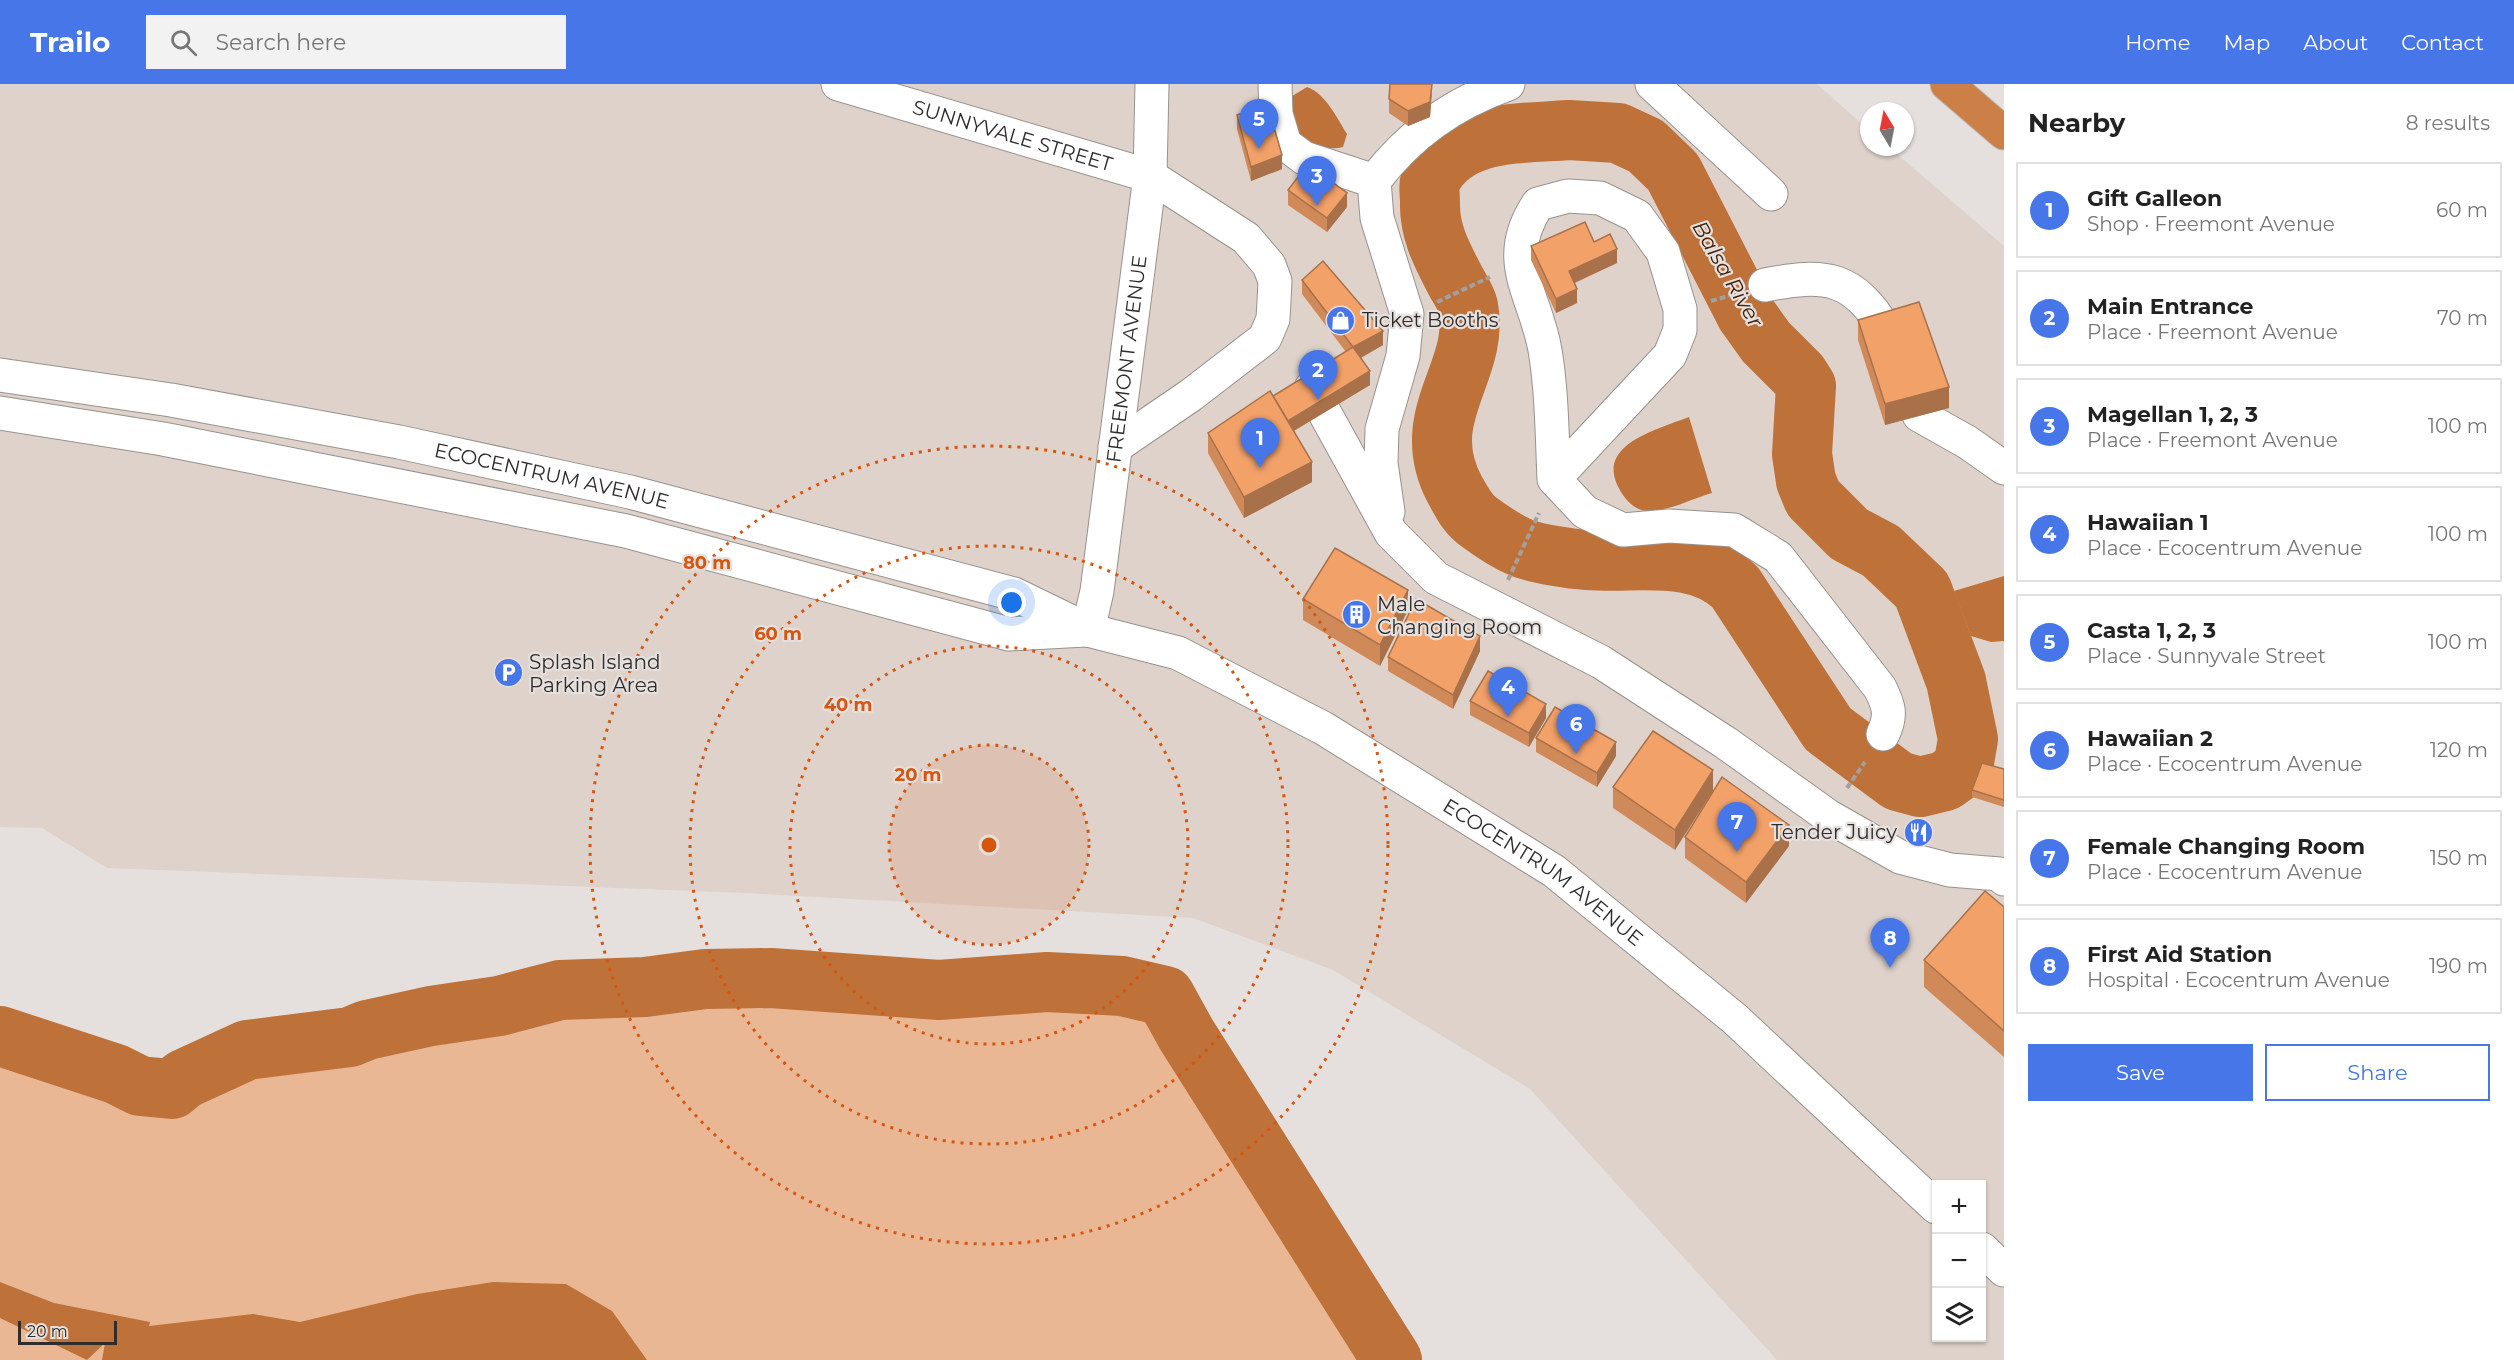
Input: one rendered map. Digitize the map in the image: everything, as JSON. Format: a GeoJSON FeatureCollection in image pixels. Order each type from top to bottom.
{"type":"FeatureCollection","features":[{"type":"Feature","properties":{"kind":"highway"},"geometry":{"type":"LineString","coordinates":[[1947,84],[2004,133]]}},
{"type":"Feature","properties":{"kind":"street","name":"SUNNYVALE STREET"},"geometry":{"type":"LineString","coordinates":[[838,84],[1150,176],[1246,238],[1269,266],[1275,281],[1273,319],[1265,338],[1191,395],[1115,447]]}},
{"type":"Feature","properties":{"kind":"street","name":"FREEMONT AVENUE"},"geometry":{"type":"LineString","coordinates":[[1088,630],[1097,591],[1150,176],[1152,84]]}},
{"type":"Feature","properties":{"kind":"street"},"geometry":{"type":"LineString","coordinates":[[1275,84],[1276,114],[1285,144],[1304,158],[1374,181]]}},
{"type":"Feature","properties":{"kind":"street"},"geometry":{"type":"LineString","coordinates":[[1391,533],[1381,463],[1382,429],[1403,356],[1407,315],[1377,219],[1374,181],[1396,152],[1464,92],[1508,84]]}},
{"type":"Feature","properties":{"kind":"street"},"geometry":{"type":"LineString","coordinates":[[1652,84],[1771,194]]}},
{"type":"Feature","properties":{"kind":"street"},"geometry":{"type":"LineString","coordinates":[[1554,479],[1670,355],[1680,330],[1680,309],[1663,252],[1637,216],[1600,198],[1568,196],[1538,204],[1526,222],[1520,246],[1521,263],[1545,348],[1552,413],[1554,479],[1585,512],[1623,530],[1669,526],[1734,530],[1778,557],[1880,688],[1888,703],[1891,718],[1883,734]]}},
{"type":"Feature","properties":{"kind":"street"},"geometry":{"type":"LineString","coordinates":[[1765,285],[1804,277],[1848,287],[1872,307],[1887,332]]}},
{"type":"Feature","properties":{"kind":"street","name":"ECOCENTRUM AVENUE"},"geometry":{"type":"LineString","coordinates":[[0,375],[171,400],[399,442],[630,492],[1014,594],[1088,630],[1178,654],[1323,728],[1554,871],[1735,1019],[1932,1203]]}},
{"type":"Feature","properties":{"kind":"street"},"geometry":{"type":"LineString","coordinates":[[1311,388],[1391,533],[1436,578],[1601,662],[1726,743],[1828,816],[1900,857],[1950,870],[2002,871]]}},
{"type":"Feature","properties":{"kind":"street","name":"ECOCENTRUM AVENUE"},"geometry":{"type":"LineString","coordinates":[[0,413],[163,439],[626,531],[1009,634],[1088,630]]}},
{"type":"Feature","properties":{"kind":"street"},"geometry":{"type":"LineString","coordinates":[[1919,415],[1967,442],[2004,468]]}},
{"type":"Feature","properties":{"kind":"street"},"geometry":{"type":"LineString","coordinates":[[1986,1253],[2004,1270]]}},
{"type":"Feature","properties":{"kind":"path"},"geometry":{"type":"LineString","coordinates":[[1407,315],[1521,263]]}},
{"type":"Feature","properties":{"kind":"path"},"geometry":{"type":"LineString","coordinates":[[1680,309],[1765,285]]}},
{"type":"Feature","properties":{"kind":"path"},"geometry":{"type":"LineString","coordinates":[[1496,607],[1554,479]]}},
{"type":"Feature","properties":{"kind":"path"},"geometry":{"type":"LineString","coordinates":[[1828,816],[1883,734]]}},
{"type":"Feature","properties":{"kind":"shaded area"},"geometry":{"type":"Polygon","coordinates":[[[0,84],[1817,84],[1860,122],[1860,156],[1899,156],[2004,246],[2004,1360],[1777,1360],[1530,1089],[1333,970],[1193,918],[745,893],[107,868],[42,828],[0,827],[0,84]]]}},
{"type":"Feature","properties":{"kind":"shaded area"},"geometry":{"type":"Polygon","coordinates":[[[1307,87],[1320,95],[1347,134],[1343,147],[1328,148],[1313,144],[1294,129],[1290,122],[1289,98],[1307,87]]]}},
{"type":"Feature","properties":{"kind":"shaded area"},"geometry":{"type":"Polygon","coordinates":[[[1689,417],[1712,493],[1658,510],[1646,511],[1635,507],[1623,495],[1615,478],[1614,464],[1620,452],[1645,434],[1689,417]]]}},
{"type":"Feature","properties":{"kind":"shaded area"},"geometry":{"type":"Polygon","coordinates":[[[2004,576],[2004,641],[1991,642],[1971,636],[1954,591],[2004,576]]]}},
{"type":"Feature","properties":{"kind":"shaded area"},"geometry":{"type":"Polygon","coordinates":[[[771,978],[939,990],[1047,982],[1122,986],[1165,996],[1186,1034],[1392,1360],[0,1360],[0,1036],[116,1074],[140,1086],[172,1089],[184,1079],[247,1050],[350,1037],[367,1030],[431,1016],[499,1006],[560,990],[645,987],[705,979],[771,978]]]}},
{"type":"Feature","properties":{"kind":"shaded area"},"geometry":{"type":"Polygon","coordinates":[[[0,1282],[54,1303],[150,1322],[149,1326],[253,1314],[300,1322],[417,1294],[493,1282],[566,1284],[612,1311],[647,1360],[102,1360],[105,1343],[87,1360],[0,1318],[0,1282]]]}},
{"type":"Feature","properties":{"kind":"building"},"geometry":{"type":"Polygon","coordinates":[[[1390,84],[1432,84],[1430,102],[1408,111],[1389,99],[1390,84]]]}},
{"type":"Feature","properties":{"kind":"building"},"geometry":{"type":"Polygon","coordinates":[[[1267,103],[1282,155],[1251,167],[1237,115],[1267,103]]]}},
{"type":"Feature","properties":{"kind":"building"},"geometry":{"type":"Polygon","coordinates":[[[1308,164],[1347,193],[1327,218],[1288,190],[1308,164]]]}},
{"type":"Feature","properties":{"kind":"building"},"geometry":{"type":"Polygon","coordinates":[[[1585,222],[1594,242],[1610,234],[1617,249],[1569,271],[1577,289],[1556,299],[1531,246],[1585,222]]]}},
{"type":"Feature","properties":{"kind":"building","name":"Ticket Booths"},"geometry":{"type":"Polygon","coordinates":[[[1323,261],[1383,331],[1353,347],[1302,280],[1323,261]]]}},
{"type":"Feature","properties":{"kind":"building"},"geometry":{"type":"Polygon","coordinates":[[[1919,302],[1949,387],[1885,404],[1858,320],[1919,302]]]}},
{"type":"Feature","properties":{"kind":"building"},"geometry":{"type":"Polygon","coordinates":[[[1353,347],[1370,371],[1288,421],[1273,396],[1353,347]]]}},
{"type":"Feature","properties":{"kind":"building"},"geometry":{"type":"Polygon","coordinates":[[[1270,391],[1312,462],[1244,497],[1208,433],[1270,391]]]}},
{"type":"Feature","properties":{"kind":"building","name":"Male Changing Room"},"geometry":{"type":"Polygon","coordinates":[[[1335,548],[1408,590],[1380,645],[1303,599],[1335,548]]]}},
{"type":"Feature","properties":{"kind":"building"},"geometry":{"type":"Polygon","coordinates":[[[1416,599],[1480,636],[1453,695],[1388,657],[1416,599]]]}},
{"type":"Feature","properties":{"kind":"building"},"geometry":{"type":"Polygon","coordinates":[[[1488,671],[1546,704],[1529,733],[1470,701],[1488,671]]]}},
{"type":"Feature","properties":{"kind":"building"},"geometry":{"type":"Polygon","coordinates":[[[1555,707],[1616,742],[1597,773],[1536,738],[1555,707]]]}},
{"type":"Feature","properties":{"kind":"building"},"geometry":{"type":"Polygon","coordinates":[[[1653,731],[1713,770],[1675,830],[1613,787],[1653,731]]]}},
{"type":"Feature","properties":{"kind":"building"},"geometry":{"type":"Polygon","coordinates":[[[1982,763],[2004,769],[2004,800],[1972,790],[1982,763]]]}},
{"type":"Feature","properties":{"kind":"building"},"geometry":{"type":"Polygon","coordinates":[[[1722,777],[1789,825],[1746,882],[1685,837],[1722,777]]]}},
{"type":"Feature","properties":{"kind":"building"},"geometry":{"type":"Polygon","coordinates":[[[1985,891],[2004,907],[2004,1031],[1924,960],[1985,891]]]}},
{"type":"Feature","properties":{"kind":"waterway","name":"Balsa River"},"geometry":{"type":"LineString","coordinates":[[1569,130],[1618,133],[1646,146],[1673,172],[1746,314],[1766,342],[1799,375],[1806,386],[1802,454],[1806,481],[1813,498],[1849,534],[1881,551],[1922,590],[1956,681],[1968,739],[1963,768],[1945,781],[1920,787],[1898,781],[1828,729],[1735,587],[1719,575],[1702,567],[1684,563],[1581,559],[1555,556],[1522,548],[1500,536],[1471,515],[1455,490],[1445,463],[1442,439],[1445,416],[1466,352],[1470,330],[1468,306],[1441,253],[1434,233],[1430,213],[1430,181],[1442,163],[1457,151],[1473,143],[1511,134],[1569,130]]}},
{"type":"Feature","properties":{"kind":"waterway"},"geometry":{"type":"LineString","coordinates":[[0,1036],[116,1074],[140,1086],[172,1089],[184,1079],[247,1050],[350,1037],[367,1030],[431,1016],[499,1006],[560,990],[645,987],[705,979],[771,978],[939,990],[1047,982],[1122,986],[1165,996],[1186,1034],[1392,1360]]}},
{"type":"Feature","properties":{"kind":"place","name":"Casta 1, 2, 3"},"geometry":{"type":"Point","coordinates":[1259,149]}},
{"type":"Feature","properties":{"kind":"place","name":"Magellan 1, 2, 3"},"geometry":{"type":"Point","coordinates":[1317,206]}},
{"type":"Feature","properties":{"kind":"place","name":"Ticket Booths"},"geometry":{"type":"Point","coordinates":[1341,320]}},
{"type":"Feature","properties":{"kind":"place","name":"Main Entrance"},"geometry":{"type":"Point","coordinates":[1318,400]}},
{"type":"Feature","properties":{"kind":"place","name":"Gift Galleon"},"geometry":{"type":"Point","coordinates":[1260,468]}},
{"type":"Feature","properties":{"kind":"place","name":"Male Changing Room"},"geometry":{"type":"Point","coordinates":[1356,615]}},
{"type":"Feature","properties":{"kind":"place","name":"Splash Island Parking Area"},"geometry":{"type":"Point","coordinates":[508,673]}},
{"type":"Feature","properties":{"kind":"place","name":"Hawaiian 1"},"geometry":{"type":"Point","coordinates":[1508,717]}},
{"type":"Feature","properties":{"kind":"place","name":"Hawaiian 2"},"geometry":{"type":"Point","coordinates":[1576,754]}},
{"type":"Feature","properties":{"kind":"place","name":"Tender Juicy"},"geometry":{"type":"Point","coordinates":[1918,832]}},
{"type":"Feature","properties":{"kind":"place","name":"Female Changing Room"},"geometry":{"type":"Point","coordinates":[1737,852]}},
{"type":"Feature","properties":{"kind":"place","name":"First Aid Station"},"geometry":{"type":"Point","coordinates":[1890,968]}}]}
